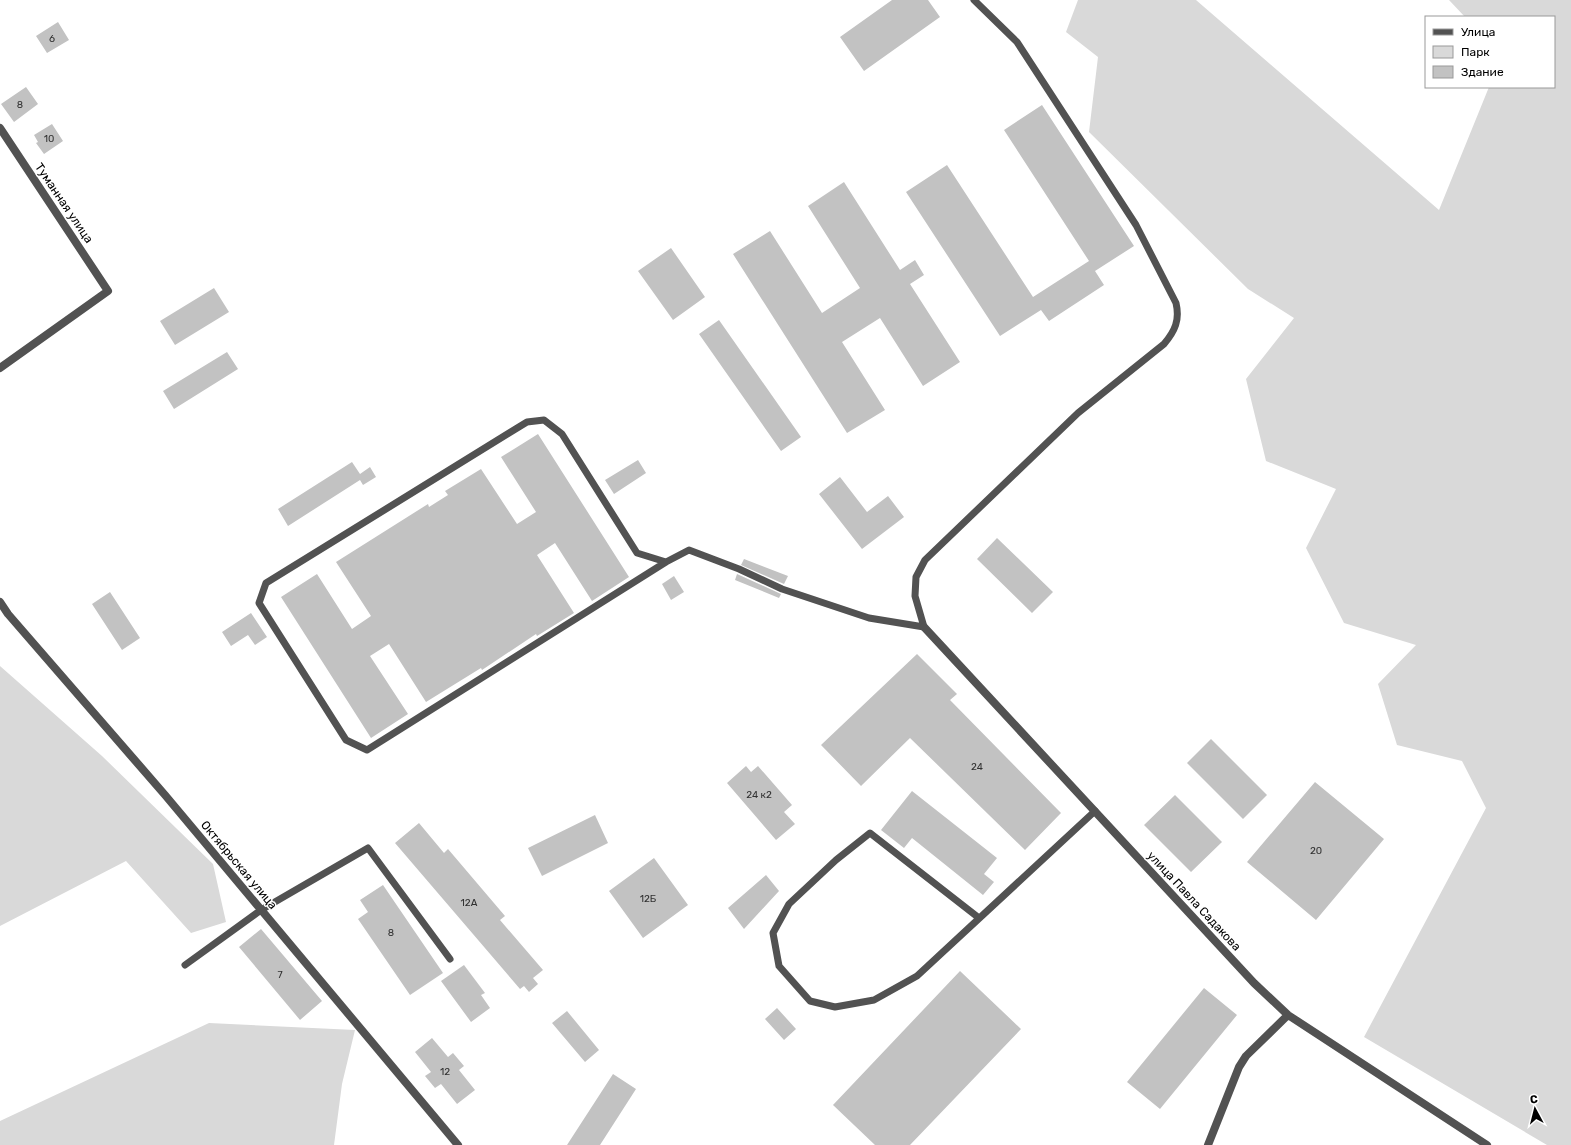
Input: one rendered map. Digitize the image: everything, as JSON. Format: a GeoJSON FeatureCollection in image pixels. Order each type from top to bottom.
{"type":"FeatureCollection","features":[{"type":"Feature","properties":{"kind":"street","name":"Туманная улица"},"geometry":{"type":"LineString","coordinates":[[0,128],[108,291],[0,368]]}},
{"type":"Feature","properties":{"kind":"street","name":"Октябрьская улица"},"geometry":{"type":"LineString","coordinates":[[0,602],[8,614],[165,795],[458,1145]]}},
{"type":"Feature","properties":{"kind":"street","name":"улица Павла Садакова"},"geometry":{"type":"LineString","coordinates":[[924,627],[1254,983],[1288,1015],[1487,1145]]}},
{"type":"Feature","properties":{"kind":"street"},"geometry":{"type":"LineString","coordinates":[[1208,1145],[1239,1067],[1246,1056],[1288,1015]]}},
{"type":"Feature","properties":{"kind":"lane"},"geometry":{"type":"LineString","coordinates":[[666,562],[637,554],[562,434],[544,420],[533,421],[527,422],[266,583],[259,603],[346,740],[366,750],[666,562],[689,550],[739,569],[782,589],[868,618],[924,627],[915,596],[916,576],[925,560],[1078,413],[1164,344],[1173,333],[1178,312],[1176,303],[1136,225],[1017,42],[974,0]]}},
{"type":"Feature","properties":{"kind":"lane"},"geometry":{"type":"LineString","coordinates":[[979,918],[870,833],[836,860],[789,904],[773,934],[779,966],[810,1002],[835,1007],[874,1000],[917,976],[1095,811]]}},
{"type":"Feature","properties":{"kind":"lane"},"geometry":{"type":"LineString","coordinates":[[185,964],[261,910],[368,848],[450,959]]}},
{"type":"Feature","properties":{"kind":"green space"},"geometry":{"type":"Polygon","coordinates":[[[1078,0],[1196,0],[1439,210],[1489,88],[1555,88],[1555,16],[1464,16],[1449,0],[1571,0],[1571,1145],[1547,1145],[1364,1037],[1486,808],[1462,761],[1397,745],[1378,684],[1416,645],[1344,623],[1306,548],[1336,489],[1266,461],[1246,379],[1294,318],[1248,289],[1089,132],[1098,57],[1066,32],[1078,0]]]}},
{"type":"Feature","properties":{"kind":"green space"},"geometry":{"type":"Polygon","coordinates":[[[0,666],[102,756],[213,864],[226,922],[191,933],[126,861],[0,926],[0,666]]]}},
{"type":"Feature","properties":{"kind":"green space"},"geometry":{"type":"Polygon","coordinates":[[[209,1023],[355,1030],[342,1084],[334,1145],[0,1145],[0,1121],[209,1023]]]}},
{"type":"Feature","properties":{"kind":"building"},"geometry":{"type":"Polygon","coordinates":[[[892,0],[928,0],[940,17],[864,71],[840,37],[892,0]]]}},
{"type":"Feature","properties":{"kind":"building"},"geometry":{"type":"Polygon","coordinates":[[[58,22],[69,40],[47,53],[36,36],[58,22]]]}},
{"type":"Feature","properties":{"kind":"building"},"geometry":{"type":"Polygon","coordinates":[[[26,87],[38,104],[14,122],[1,104],[26,87]]]}},
{"type":"Feature","properties":{"kind":"building"},"geometry":{"type":"Polygon","coordinates":[[[1042,105],[1134,246],[1095,271],[1104,285],[1049,321],[1041,310],[1000,336],[906,192],[947,165],[1033,297],[1089,261],[1004,130],[1042,105]]]}},
{"type":"Feature","properties":{"kind":"building"},"geometry":{"type":"Polygon","coordinates":[[[52,124],[63,141],[44,154],[36,143],[38,142],[34,135],[52,124]]]}},
{"type":"Feature","properties":{"kind":"building"},"geometry":{"type":"Polygon","coordinates":[[[844,182],[900,270],[915,260],[924,275],[910,284],[960,362],[923,386],[880,318],[842,342],[885,410],[847,433],[733,254],[770,231],[822,313],[860,288],[808,206],[844,182]]]}},
{"type":"Feature","properties":{"kind":"building"},"geometry":{"type":"Polygon","coordinates":[[[671,248],[705,297],[673,320],[638,271],[671,248]]]}},
{"type":"Feature","properties":{"kind":"building"},"geometry":{"type":"Polygon","coordinates":[[[214,288],[229,312],[175,345],[160,321],[214,288]]]}},
{"type":"Feature","properties":{"kind":"building"},"geometry":{"type":"Polygon","coordinates":[[[719,320],[801,437],[781,451],[699,334],[719,320]]]}},
{"type":"Feature","properties":{"kind":"building"},"geometry":{"type":"Polygon","coordinates":[[[227,352],[238,369],[174,409],[163,391],[227,352]]]}},
{"type":"Feature","properties":{"kind":"building"},"geometry":{"type":"Polygon","coordinates":[[[538,434],[629,577],[592,601],[555,543],[537,555],[574,613],[537,636],[536,634],[482,670],[481,668],[426,702],[389,644],[370,656],[408,714],[371,738],[281,597],[317,574],[352,629],[371,616],[336,562],[428,504],[429,507],[448,495],[445,491],[481,469],[517,524],[536,512],[501,457],[538,434]]]}},
{"type":"Feature","properties":{"kind":"building"},"geometry":{"type":"Polygon","coordinates":[[[638,460],[646,473],[614,494],[605,480],[638,460]]]}},
{"type":"Feature","properties":{"kind":"building"},"geometry":{"type":"Polygon","coordinates":[[[352,462],[360,474],[370,467],[376,477],[363,485],[360,480],[288,526],[278,509],[352,462]]]}},
{"type":"Feature","properties":{"kind":"building"},"geometry":{"type":"Polygon","coordinates":[[[840,477],[867,512],[888,496],[904,517],[862,549],[819,494],[840,477]]]}},
{"type":"Feature","properties":{"kind":"building"},"geometry":{"type":"Polygon","coordinates":[[[997,538],[1053,592],[1032,613],[977,559],[997,538]]]}},
{"type":"Feature","properties":{"kind":"building"},"geometry":{"type":"Polygon","coordinates":[[[744,559],[788,576],[784,584],[741,565],[744,559]]]}},
{"type":"Feature","properties":{"kind":"building"},"geometry":{"type":"Polygon","coordinates":[[[737,574],[781,594],[779,598],[735,580],[737,574]]]}},
{"type":"Feature","properties":{"kind":"building"},"geometry":{"type":"Polygon","coordinates":[[[674,576],[684,592],[671,600],[662,584],[674,576]]]}},
{"type":"Feature","properties":{"kind":"building"},"geometry":{"type":"Polygon","coordinates":[[[110,592],[140,638],[122,650],[92,604],[110,592]]]}},
{"type":"Feature","properties":{"kind":"building"},"geometry":{"type":"Polygon","coordinates":[[[251,613],[267,637],[255,645],[248,635],[231,646],[222,632],[251,613]]]}},
{"type":"Feature","properties":{"kind":"building"},"geometry":{"type":"Polygon","coordinates":[[[917,654],[957,694],[950,700],[1061,813],[1025,850],[910,738],[861,786],[821,745],[917,654]]]}},
{"type":"Feature","properties":{"kind":"building"},"geometry":{"type":"Polygon","coordinates":[[[1211,739],[1267,795],[1243,819],[1187,763],[1211,739]]]}},
{"type":"Feature","properties":{"kind":"building"},"geometry":{"type":"Polygon","coordinates":[[[746,766],[751,772],[758,766],[792,805],[784,812],[795,824],[776,840],[727,783],[746,766]]]}},
{"type":"Feature","properties":{"kind":"building"},"geometry":{"type":"Polygon","coordinates":[[[1315,782],[1384,839],[1316,920],[1247,862],[1315,782]]]}},
{"type":"Feature","properties":{"kind":"building"},"geometry":{"type":"Polygon","coordinates":[[[912,791],[997,858],[984,874],[994,882],[983,895],[912,838],[904,848],[881,830],[912,791]]]}},
{"type":"Feature","properties":{"kind":"building"},"geometry":{"type":"Polygon","coordinates":[[[1175,795],[1222,842],[1191,872],[1144,825],[1175,795]]]}},
{"type":"Feature","properties":{"kind":"building"},"geometry":{"type":"Polygon","coordinates":[[[595,815],[608,843],[542,876],[528,848],[595,815]]]}},
{"type":"Feature","properties":{"kind":"building"},"geometry":{"type":"Polygon","coordinates":[[[419,823],[444,853],[448,849],[505,916],[500,920],[543,970],[533,978],[538,984],[529,992],[524,986],[520,989],[395,843],[419,823]]]}},
{"type":"Feature","properties":{"kind":"building"},"geometry":{"type":"Polygon","coordinates":[[[654,858],[688,905],[643,938],[609,891],[654,858]]]}},
{"type":"Feature","properties":{"kind":"building"},"geometry":{"type":"Polygon","coordinates":[[[766,875],[779,891],[744,929],[728,908],[766,875]]]}},
{"type":"Feature","properties":{"kind":"building"},"geometry":{"type":"Polygon","coordinates":[[[383,885],[443,973],[410,995],[358,919],[368,912],[360,900],[383,885]]]}},
{"type":"Feature","properties":{"kind":"building"},"geometry":{"type":"Polygon","coordinates":[[[261,929],[322,1001],[300,1020],[239,947],[261,929]]]}},
{"type":"Feature","properties":{"kind":"building"},"geometry":{"type":"Polygon","coordinates":[[[464,965],[485,993],[481,995],[490,1008],[471,1022],[441,981],[464,965]]]}},
{"type":"Feature","properties":{"kind":"building"},"geometry":{"type":"Polygon","coordinates":[[[960,971],[1021,1029],[910,1145],[875,1145],[833,1105],[960,971]]]}},
{"type":"Feature","properties":{"kind":"building"},"geometry":{"type":"Polygon","coordinates":[[[1204,988],[1237,1015],[1160,1109],[1127,1082],[1204,988]]]}},
{"type":"Feature","properties":{"kind":"building"},"geometry":{"type":"Polygon","coordinates":[[[777,1008],[796,1029],[784,1040],[765,1019],[777,1008]]]}},
{"type":"Feature","properties":{"kind":"building"},"geometry":{"type":"Polygon","coordinates":[[[567,1011],[599,1050],[585,1062],[552,1023],[567,1011]]]}},
{"type":"Feature","properties":{"kind":"building"},"geometry":{"type":"Polygon","coordinates":[[[432,1038],[448,1057],[453,1053],[464,1066],[459,1070],[475,1090],[457,1104],[441,1084],[435,1088],[425,1076],[431,1072],[415,1052],[432,1038]]]}},
{"type":"Feature","properties":{"kind":"building"},"geometry":{"type":"Polygon","coordinates":[[[613,1074],[636,1089],[600,1145],[567,1145],[613,1074]]]}}]}
